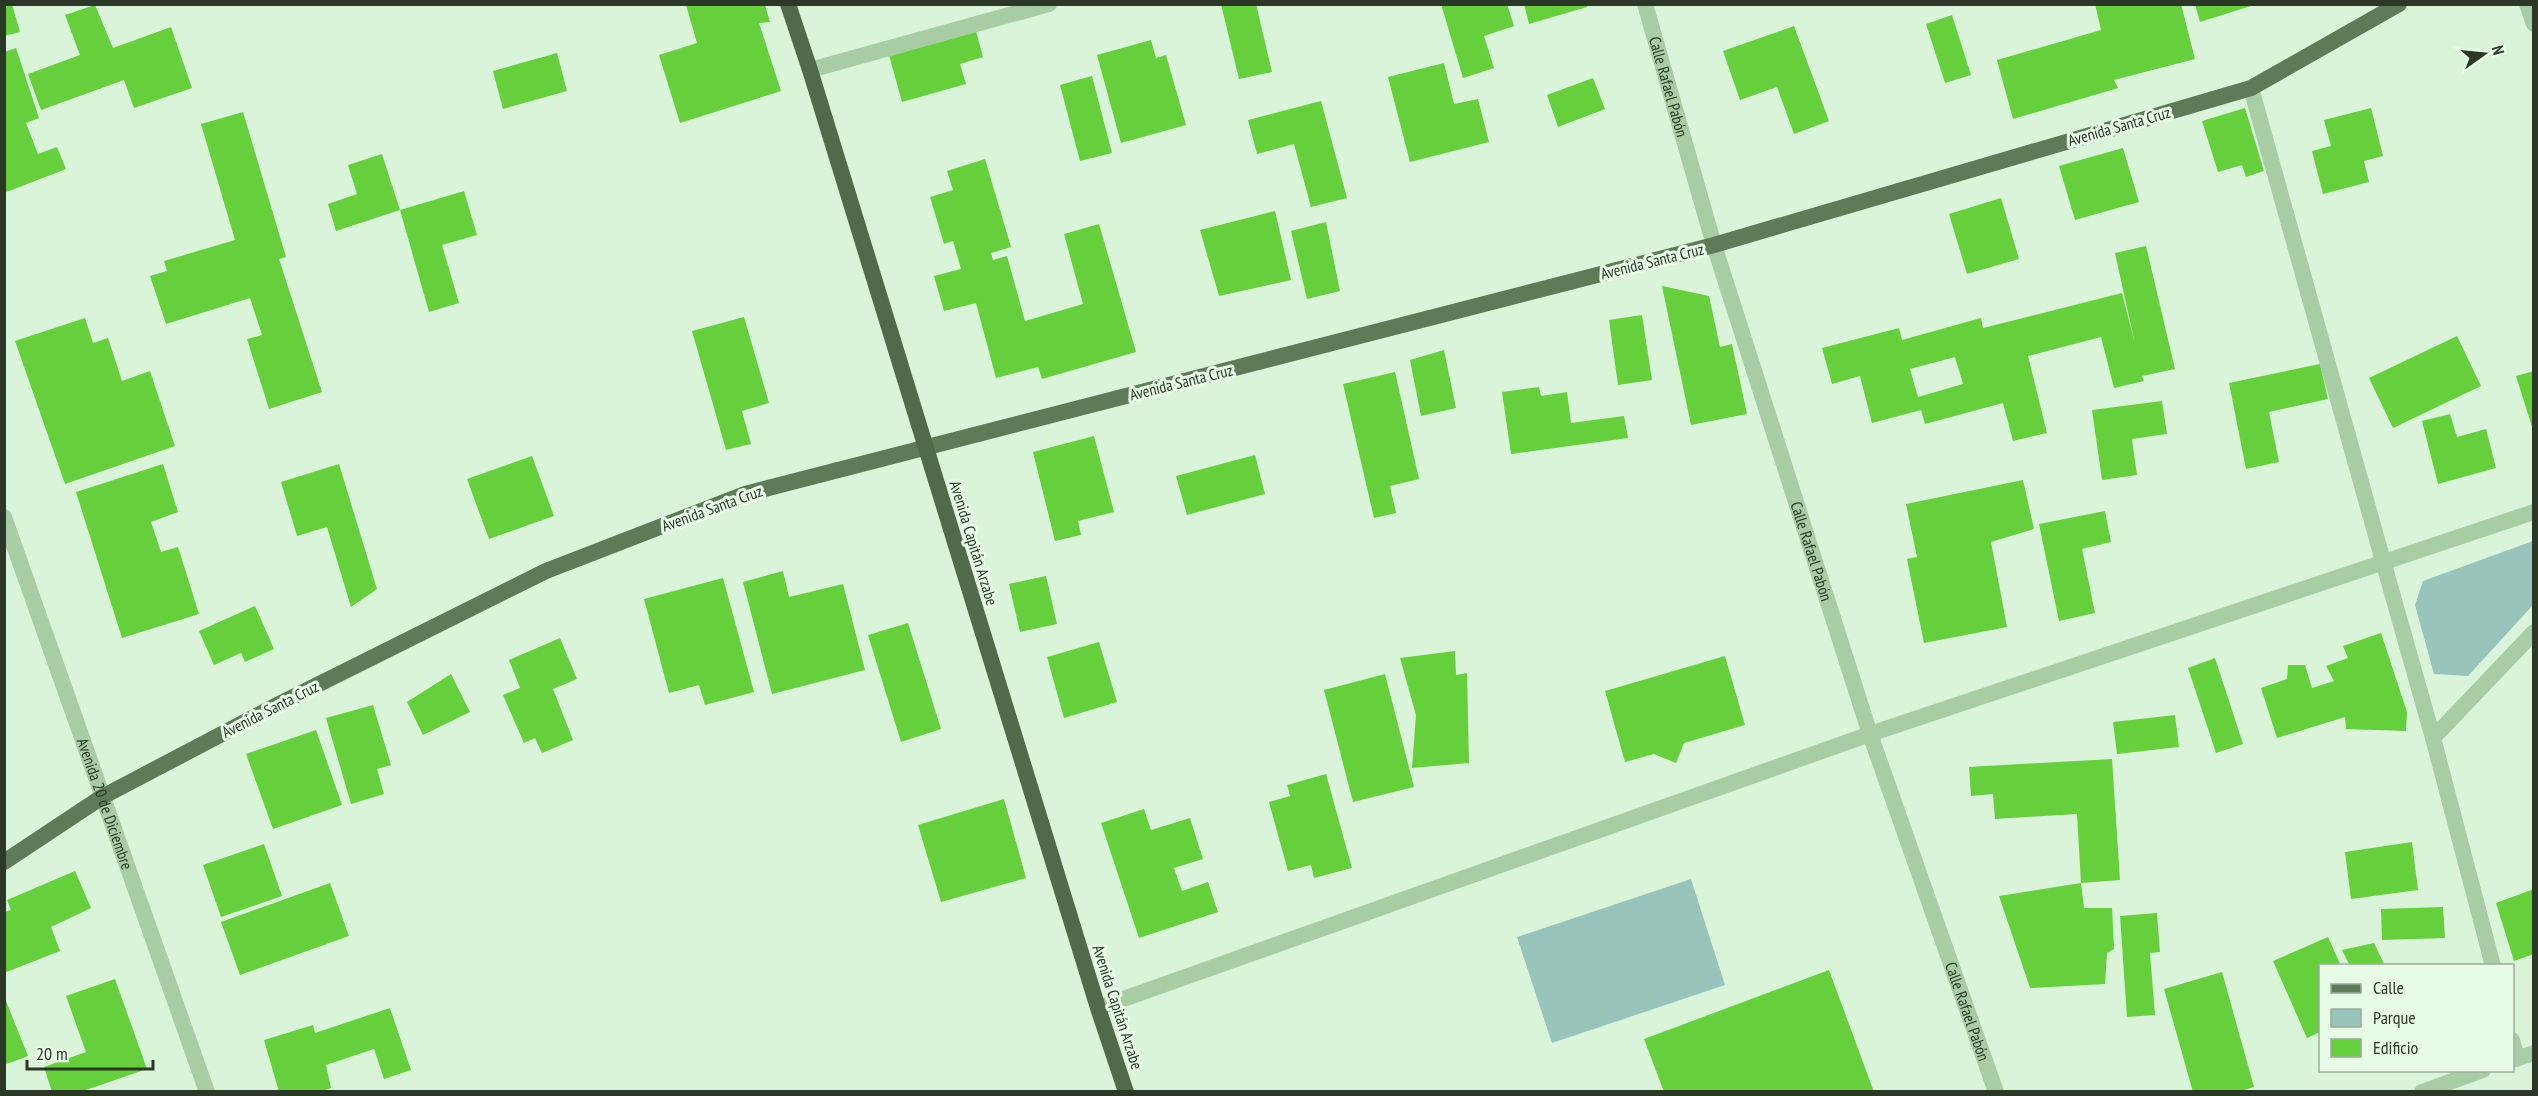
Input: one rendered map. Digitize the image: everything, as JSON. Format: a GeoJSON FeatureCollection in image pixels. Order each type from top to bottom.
{"type":"FeatureCollection","features":[{"type":"Feature","properties":{"kind":"highway","name":"Avenida Capitán Arzabe"},"geometry":{"type":"LineString","coordinates":[[788,4],[1098,1008],[1126,1092]]}},
{"type":"Feature","properties":{"kind":"main road","name":"Avenida Santa Cruz"},"geometry":{"type":"LineString","coordinates":[[4,862],[102,797],[279,704],[546,571],[745,494],[1714,245],[2251,88],[2399,4]]}},
{"type":"Feature","properties":{"kind":"street"},"geometry":{"type":"LineString","coordinates":[[810,70],[1049,4]]}},
{"type":"Feature","properties":{"kind":"street","name":"Calle Rafael Pabón"},"geometry":{"type":"LineString","coordinates":[[1645,4],[1714,245],[1870,734],[1996,1092]]}},
{"type":"Feature","properties":{"kind":"street"},"geometry":{"type":"LineString","coordinates":[[2527,4],[2534,24]]}},
{"type":"Feature","properties":{"kind":"street"},"geometry":{"type":"LineString","coordinates":[[2251,88],[2433,738],[2492,964]]}},
{"type":"Feature","properties":{"kind":"street"},"geometry":{"type":"LineString","coordinates":[[1098,1008],[1870,734],[2534,512]]}},
{"type":"Feature","properties":{"kind":"street","name":"Avenida 20 de Diciembre"},"geometry":{"type":"LineString","coordinates":[[4,517],[207,1092]]}},
{"type":"Feature","properties":{"kind":"street"},"geometry":{"type":"LineString","coordinates":[[2433,738],[2534,632]]}},
{"type":"Feature","properties":{"kind":"street"},"geometry":{"type":"LineString","coordinates":[[2515,1060],[2534,1053]]}},
{"type":"Feature","properties":{"kind":"street"},"geometry":{"type":"LineString","coordinates":[[2422,1092],[2480,1072]]}},
{"type":"Feature","properties":{"kind":"green space"},"geometry":{"type":"Polygon","coordinates":[[[2533,541],[2533,605],[2468,676],[2434,674],[2415,605],[2423,581],[2533,541]]]}},
{"type":"Feature","properties":{"kind":"green space"},"geometry":{"type":"Polygon","coordinates":[[[1691,879],[1725,985],[1552,1043],[1517,937],[1691,879]]]}},
{"type":"Feature","properties":{"kind":"building"},"geometry":{"type":"Polygon","coordinates":[[[4,4],[12,4],[20,32],[4,36],[4,4]]]}},
{"type":"Feature","properties":{"kind":"building"},"geometry":{"type":"Polygon","coordinates":[[[1221,4],[1256,4],[1272,72],[1239,79],[1221,4]]]}},
{"type":"Feature","properties":{"kind":"building"},"geometry":{"type":"Polygon","coordinates":[[[1441,4],[1507,4],[1514,26],[1484,36],[1494,68],[1463,78],[1441,4]]]}},
{"type":"Feature","properties":{"kind":"building"},"geometry":{"type":"Polygon","coordinates":[[[1524,4],[1586,4],[1587,7],[1529,24],[1524,4]]]}},
{"type":"Feature","properties":{"kind":"building"},"geometry":{"type":"Polygon","coordinates":[[[2095,4],[2181,4],[2195,59],[2114,80],[2118,88],[2013,119],[1997,60],[2101,30],[2095,4]]]}},
{"type":"Feature","properties":{"kind":"building"},"geometry":{"type":"Polygon","coordinates":[[[2195,4],[2254,4],[2254,5],[2200,22],[2195,4]]]}},
{"type":"Feature","properties":{"kind":"building"},"geometry":{"type":"Polygon","coordinates":[[[95,5],[113,48],[171,27],[192,88],[134,108],[124,80],[41,110],[28,74],[80,55],[65,15],[95,5]]]}},
{"type":"Feature","properties":{"kind":"building"},"geometry":{"type":"Polygon","coordinates":[[[686,5],[765,5],[770,22],[759,23],[781,91],[680,123],[659,55],[697,43],[686,5]]]}},
{"type":"Feature","properties":{"kind":"building"},"geometry":{"type":"Polygon","coordinates":[[[1952,15],[1971,75],[1945,83],[1926,24],[1952,15]]]}},
{"type":"Feature","properties":{"kind":"building"},"geometry":{"type":"Polygon","coordinates":[[[1794,26],[1829,121],[1794,134],[1777,87],[1740,100],[1723,51],[1794,26]]]}},
{"type":"Feature","properties":{"kind":"building"},"geometry":{"type":"Polygon","coordinates":[[[976,31],[983,57],[960,64],[966,84],[902,102],[889,55],[976,31]]]}},
{"type":"Feature","properties":{"kind":"building"},"geometry":{"type":"Polygon","coordinates":[[[1151,40],[1156,58],[1166,55],[1186,125],[1121,143],[1097,55],[1151,40]]]}},
{"type":"Feature","properties":{"kind":"building"},"geometry":{"type":"Polygon","coordinates":[[[16,48],[39,118],[26,123],[38,154],[57,147],[66,169],[4,193],[4,52],[16,48]]]}},
{"type":"Feature","properties":{"kind":"building"},"geometry":{"type":"Polygon","coordinates":[[[557,53],[567,91],[503,109],[493,71],[557,53]]]}},
{"type":"Feature","properties":{"kind":"building"},"geometry":{"type":"Polygon","coordinates":[[[1444,63],[1454,104],[1478,99],[1489,142],[1410,162],[1388,77],[1444,63]]]}},
{"type":"Feature","properties":{"kind":"building"},"geometry":{"type":"Polygon","coordinates":[[[1092,76],[1112,153],[1080,161],[1060,85],[1092,76]]]}},
{"type":"Feature","properties":{"kind":"building"},"geometry":{"type":"Polygon","coordinates":[[[1593,78],[1605,109],[1558,127],[1547,95],[1593,78]]]}},
{"type":"Feature","properties":{"kind":"building"},"geometry":{"type":"Polygon","coordinates":[[[1321,101],[1347,198],[1311,207],[1294,144],[1257,154],[1248,120],[1321,101]]]}},
{"type":"Feature","properties":{"kind":"building"},"geometry":{"type":"Polygon","coordinates":[[[2245,108],[2264,171],[2246,177],[2242,165],[2218,172],[2202,121],[2245,108]]]}},
{"type":"Feature","properties":{"kind":"building"},"geometry":{"type":"Polygon","coordinates":[[[2371,108],[2383,156],[2364,161],[2369,182],[2323,194],[2312,151],[2331,146],[2324,120],[2371,108]]]}},
{"type":"Feature","properties":{"kind":"building"},"geometry":{"type":"Polygon","coordinates":[[[243,112],[286,257],[279,259],[322,392],[269,409],[247,339],[262,335],[250,298],[166,324],[150,276],[167,271],[164,261],[235,240],[201,124],[243,112]]]}},
{"type":"Feature","properties":{"kind":"building"},"geometry":{"type":"Polygon","coordinates":[[[2123,148],[2139,202],[2075,220],[2059,166],[2123,148]]]}},
{"type":"Feature","properties":{"kind":"building"},"geometry":{"type":"Polygon","coordinates":[[[382,154],[400,210],[336,231],[328,204],[357,194],[348,165],[382,154]]]}},
{"type":"Feature","properties":{"kind":"building"},"geometry":{"type":"Polygon","coordinates":[[[985,159],[1011,247],[991,253],[993,260],[1007,256],[1025,321],[1083,304],[1064,234],[1099,224],[1136,352],[1042,379],[1038,367],[996,378],[976,303],[944,311],[934,276],[961,269],[953,241],[944,244],[930,197],[953,190],[947,171],[985,159]]]}},
{"type":"Feature","properties":{"kind":"building"},"geometry":{"type":"Polygon","coordinates":[[[464,191],[477,235],[442,245],[459,303],[429,312],[400,210],[464,191]]]}},
{"type":"Feature","properties":{"kind":"building"},"geometry":{"type":"Polygon","coordinates":[[[2001,198],[2019,259],[1967,274],[1949,214],[2001,198]]]}},
{"type":"Feature","properties":{"kind":"building"},"geometry":{"type":"Polygon","coordinates":[[[1275,211],[1291,280],[1219,296],[1200,230],[1275,211]]]}},
{"type":"Feature","properties":{"kind":"building"},"geometry":{"type":"Polygon","coordinates":[[[1326,222],[1340,291],[1307,299],[1291,231],[1326,222]]]}},
{"type":"Feature","properties":{"kind":"building"},"geometry":{"type":"Polygon","coordinates":[[[2146,246],[2175,369],[2142,376],[2144,381],[2114,388],[2101,337],[2028,356],[2047,433],[2013,441],[2003,403],[1925,424],[1921,410],[1872,423],[1860,376],[1832,384],[1822,348],[1899,328],[1902,340],[1981,318],[1983,328],[2122,293],[2135,344],[2115,253],[2146,246]],[[1955,357],[1910,369],[1918,397],[1963,384],[1955,357]]]}},
{"type":"Feature","properties":{"kind":"building"},"geometry":{"type":"Polygon","coordinates":[[[1662,286],[1709,296],[1720,347],[1732,344],[1747,414],[1691,425],[1662,286]]]}},
{"type":"Feature","properties":{"kind":"building"},"geometry":{"type":"Polygon","coordinates":[[[1642,315],[1652,380],[1618,385],[1609,320],[1642,315]]]}},
{"type":"Feature","properties":{"kind":"building"},"geometry":{"type":"Polygon","coordinates":[[[744,317],[769,403],[742,411],[751,444],[726,450],[692,331],[744,317]]]}},
{"type":"Feature","properties":{"kind":"building"},"geometry":{"type":"Polygon","coordinates":[[[85,318],[93,343],[108,338],[122,381],[150,371],[175,446],[65,484],[15,341],[85,318]]]}},
{"type":"Feature","properties":{"kind":"building"},"geometry":{"type":"Polygon","coordinates":[[[2457,336],[2481,386],[2393,428],[2369,378],[2457,336]]]}},
{"type":"Feature","properties":{"kind":"building"},"geometry":{"type":"Polygon","coordinates":[[[1444,350],[1456,408],[1421,416],[1410,360],[1444,350]]]}},
{"type":"Feature","properties":{"kind":"building"},"geometry":{"type":"Polygon","coordinates":[[[2320,364],[2328,399],[2269,412],[2279,462],[2246,469],[2229,383],[2320,364]]]}},
{"type":"Feature","properties":{"kind":"building"},"geometry":{"type":"Polygon","coordinates":[[[2534,371],[2534,430],[2533,430],[2516,376],[2534,371]]]}},
{"type":"Feature","properties":{"kind":"building"},"geometry":{"type":"Polygon","coordinates":[[[1395,372],[1419,479],[1390,486],[1396,513],[1374,518],[1343,384],[1395,372]]]}},
{"type":"Feature","properties":{"kind":"building"},"geometry":{"type":"Polygon","coordinates":[[[1539,387],[1541,396],[1567,392],[1571,423],[1624,416],[1628,438],[1511,454],[1502,392],[1539,387]]]}},
{"type":"Feature","properties":{"kind":"building"},"geometry":{"type":"Polygon","coordinates":[[[2162,401],[2167,434],[2132,439],[2137,475],[2102,480],[2092,410],[2162,401]]]}},
{"type":"Feature","properties":{"kind":"building"},"geometry":{"type":"Polygon","coordinates":[[[2450,414],[2457,437],[2486,429],[2496,468],[2438,484],[2422,421],[2450,414]]]}},
{"type":"Feature","properties":{"kind":"building"},"geometry":{"type":"Polygon","coordinates":[[[1094,436],[1114,512],[1078,521],[1081,535],[1055,541],[1033,452],[1094,436]]]}},
{"type":"Feature","properties":{"kind":"building"},"geometry":{"type":"Polygon","coordinates":[[[1255,455],[1265,494],[1187,515],[1176,476],[1255,455]]]}},
{"type":"Feature","properties":{"kind":"building"},"geometry":{"type":"Polygon","coordinates":[[[532,456],[554,516],[489,539],[467,479],[532,456]]]}},
{"type":"Feature","properties":{"kind":"building"},"geometry":{"type":"Polygon","coordinates":[[[163,464],[178,512],[151,522],[161,552],[178,547],[199,614],[122,638],[76,492],[163,464]]]}},
{"type":"Feature","properties":{"kind":"building"},"geometry":{"type":"Polygon","coordinates":[[[339,464],[377,589],[351,607],[327,527],[297,536],[281,482],[339,464]]]}},
{"type":"Feature","properties":{"kind":"building"},"geometry":{"type":"Polygon","coordinates":[[[2023,480],[2034,529],[1991,542],[2007,627],[1924,643],[1907,559],[1917,557],[1906,504],[2023,480]]]}},
{"type":"Feature","properties":{"kind":"building"},"geometry":{"type":"Polygon","coordinates":[[[2105,511],[2111,542],[2082,549],[2095,613],[2059,621],[2039,524],[2105,511]]]}},
{"type":"Feature","properties":{"kind":"building"},"geometry":{"type":"Polygon","coordinates":[[[783,571],[789,597],[843,584],[865,670],[772,694],[743,582],[783,571]]]}},
{"type":"Feature","properties":{"kind":"building"},"geometry":{"type":"Polygon","coordinates":[[[1046,576],[1057,624],[1020,632],[1009,584],[1046,576]]]}},
{"type":"Feature","properties":{"kind":"building"},"geometry":{"type":"Polygon","coordinates":[[[723,578],[754,692],[705,705],[699,685],[669,693],[644,599],[723,578]]]}},
{"type":"Feature","properties":{"kind":"building"},"geometry":{"type":"Polygon","coordinates":[[[255,606],[274,649],[245,662],[241,653],[214,665],[199,631],[255,606]]]}},
{"type":"Feature","properties":{"kind":"building"},"geometry":{"type":"Polygon","coordinates":[[[908,623],[941,729],[901,742],[868,635],[908,623]]]}},
{"type":"Feature","properties":{"kind":"building"},"geometry":{"type":"Polygon","coordinates":[[[2381,633],[2407,712],[2406,731],[2346,729],[2345,717],[2277,738],[2261,688],[2287,679],[2288,665],[2305,665],[2312,688],[2334,681],[2326,666],[2348,658],[2343,646],[2381,633]]]}},
{"type":"Feature","properties":{"kind":"building"},"geometry":{"type":"Polygon","coordinates":[[[560,638],[577,679],[553,689],[573,740],[542,753],[535,738],[524,743],[503,695],[520,688],[509,660],[560,638]]]}},
{"type":"Feature","properties":{"kind":"building"},"geometry":{"type":"Polygon","coordinates":[[[1099,642],[1117,702],[1064,718],[1047,657],[1099,642]]]}},
{"type":"Feature","properties":{"kind":"building"},"geometry":{"type":"Polygon","coordinates":[[[1455,651],[1456,675],[1467,673],[1469,763],[1412,768],[1416,715],[1400,658],[1455,651]]]}},
{"type":"Feature","properties":{"kind":"building"},"geometry":{"type":"Polygon","coordinates":[[[1725,656],[1745,725],[1684,743],[1676,763],[1654,754],[1625,762],[1605,691],[1725,656]]]}},
{"type":"Feature","properties":{"kind":"building"},"geometry":{"type":"Polygon","coordinates":[[[2215,658],[2243,744],[2216,753],[2188,668],[2215,658]]]}},
{"type":"Feature","properties":{"kind":"building"},"geometry":{"type":"Polygon","coordinates":[[[451,674],[470,712],[423,735],[407,702],[451,674]]]}},
{"type":"Feature","properties":{"kind":"building"},"geometry":{"type":"Polygon","coordinates":[[[1385,674],[1414,787],[1353,802],[1324,690],[1385,674]]]}},
{"type":"Feature","properties":{"kind":"building"},"geometry":{"type":"Polygon","coordinates":[[[373,705],[391,765],[377,769],[384,794],[351,804],[326,718],[373,705]]]}},
{"type":"Feature","properties":{"kind":"building"},"geometry":{"type":"Polygon","coordinates":[[[2175,715],[2179,747],[2117,754],[2113,722],[2175,715]]]}},
{"type":"Feature","properties":{"kind":"building"},"geometry":{"type":"Polygon","coordinates":[[[316,730],[342,805],[273,829],[246,754],[316,730]]]}},
{"type":"Feature","properties":{"kind":"building"},"geometry":{"type":"Polygon","coordinates":[[[2112,759],[2120,880],[2081,883],[2077,814],[1995,819],[1993,794],[1971,796],[1969,767],[2112,759]]]}},
{"type":"Feature","properties":{"kind":"building"},"geometry":{"type":"Polygon","coordinates":[[[1326,774],[1352,868],[1314,878],[1311,865],[1288,871],[1269,802],[1290,796],[1287,785],[1326,774]]]}},
{"type":"Feature","properties":{"kind":"building"},"geometry":{"type":"Polygon","coordinates":[[[1004,799],[1026,878],[941,902],[918,825],[1004,799]]]}},
{"type":"Feature","properties":{"kind":"building"},"geometry":{"type":"Polygon","coordinates":[[[1144,809],[1151,830],[1190,818],[1203,859],[1174,868],[1182,891],[1208,882],[1218,912],[1139,938],[1101,823],[1144,809]]]}},
{"type":"Feature","properties":{"kind":"building"},"geometry":{"type":"Polygon","coordinates":[[[2412,842],[2418,890],[2351,899],[2345,852],[2412,842]]]}},
{"type":"Feature","properties":{"kind":"building"},"geometry":{"type":"Polygon","coordinates":[[[264,844],[282,896],[221,917],[203,865],[264,844]]]}},
{"type":"Feature","properties":{"kind":"building"},"geometry":{"type":"Polygon","coordinates":[[[75,871],[91,908],[51,927],[60,951],[4,973],[4,912],[11,910],[7,900],[75,871]]]}},
{"type":"Feature","properties":{"kind":"building"},"geometry":{"type":"Polygon","coordinates":[[[330,883],[349,936],[240,975],[221,922],[330,883]]]}},
{"type":"Feature","properties":{"kind":"building"},"geometry":{"type":"Polygon","coordinates":[[[2081,883],[2084,908],[2112,908],[2114,949],[2107,953],[2105,984],[2030,988],[1999,896],[2081,883]]]}},
{"type":"Feature","properties":{"kind":"building"},"geometry":{"type":"Polygon","coordinates":[[[2534,889],[2534,954],[2514,961],[2496,903],[2534,889]]]}},
{"type":"Feature","properties":{"kind":"building"},"geometry":{"type":"Polygon","coordinates":[[[2443,907],[2445,938],[2382,940],[2381,909],[2443,907]]]}},
{"type":"Feature","properties":{"kind":"building"},"geometry":{"type":"Polygon","coordinates":[[[2157,913],[2160,952],[2150,953],[2155,1015],[2127,1017],[2120,916],[2157,913]]]}},
{"type":"Feature","properties":{"kind":"building"},"geometry":{"type":"Polygon","coordinates":[[[2328,937],[2340,964],[2319,964],[2319,1032],[2307,1038],[2273,961],[2328,937]]]}},
{"type":"Feature","properties":{"kind":"building"},"geometry":{"type":"Polygon","coordinates":[[[2374,943],[2384,964],[2349,964],[2342,950],[2374,943]]]}},
{"type":"Feature","properties":{"kind":"building"},"geometry":{"type":"Polygon","coordinates":[[[1829,970],[1874,1092],[1664,1092],[1644,1039],[1829,970]]]}},
{"type":"Feature","properties":{"kind":"building"},"geometry":{"type":"Polygon","coordinates":[[[2222,972],[2254,1087],[2237,1092],[2193,1092],[2164,989],[2222,972]]]}},
{"type":"Feature","properties":{"kind":"building"},"geometry":{"type":"Polygon","coordinates":[[[115,979],[147,1069],[80,1092],[52,1092],[44,1067],[86,1052],[66,996],[115,979]]]}},
{"type":"Feature","properties":{"kind":"building"},"geometry":{"type":"Polygon","coordinates":[[[4,996],[28,1056],[4,1065],[4,996]]]}},
{"type":"Feature","properties":{"kind":"building"},"geometry":{"type":"Polygon","coordinates":[[[390,1008],[411,1070],[384,1079],[374,1049],[326,1065],[331,1088],[319,1092],[279,1092],[264,1040],[313,1025],[315,1033],[390,1008]]]}}]}
